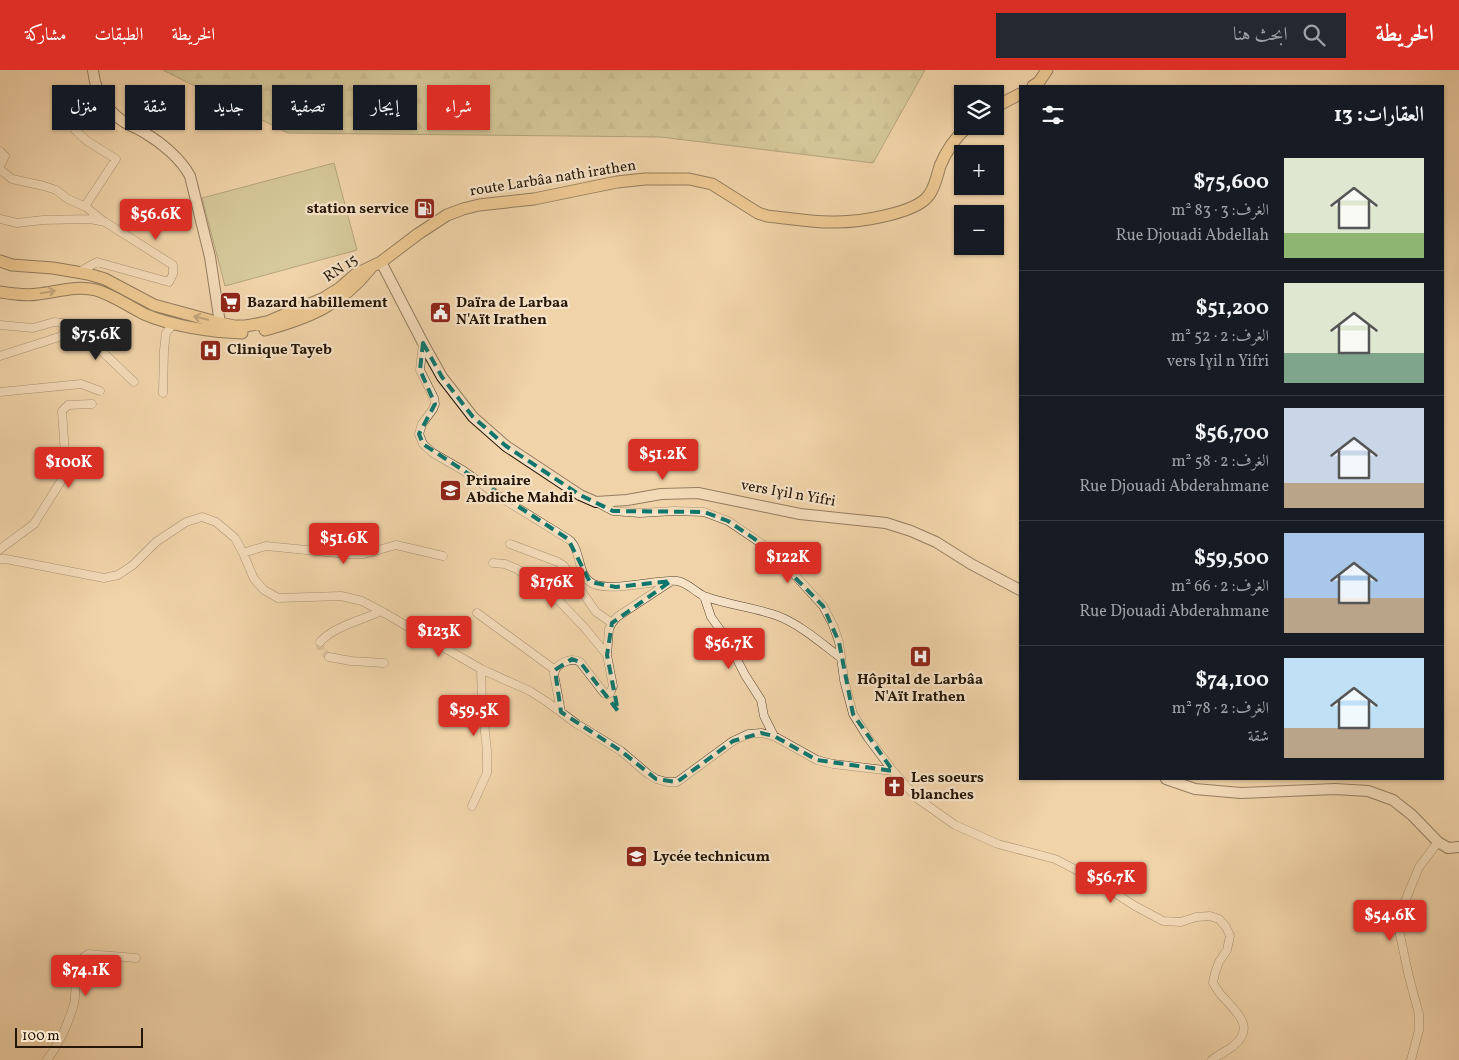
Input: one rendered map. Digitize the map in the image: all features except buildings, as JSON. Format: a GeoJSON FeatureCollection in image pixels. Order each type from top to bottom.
{"type":"FeatureCollection","features":[{"type":"Feature","properties":{"kind":"main road"},"geometry":{"type":"LineString","coordinates":[[93,70],[99,95],[116,115],[125,123],[151,137],[186,168],[193,188],[210,257],[220,327]]}},
{"type":"Feature","properties":{"kind":"main road"},"geometry":{"type":"LineString","coordinates":[[1034,85],[1039,82],[1047,70]]}},
{"type":"Feature","properties":{"kind":"main road"},"geometry":{"type":"LineString","coordinates":[[1004,102],[1019,95]]}},
{"type":"Feature","properties":{"kind":"main road","name":"route Larbâa nath irathen"},"geometry":{"type":"LineString","coordinates":[[377,264],[447,215],[463,209],[479,205],[534,199],[617,182],[645,179],[689,179],[712,184],[758,213],[767,216],[835,222],[858,220],[899,212],[914,207],[928,196],[950,146],[960,135]]}},
{"type":"Feature","properties":{"kind":"main road","name":"RN 15"},"geometry":{"type":"LineString","coordinates":[[0,261],[12,265],[79,272],[106,279],[154,305],[220,327]]}},
{"type":"Feature","properties":{"kind":"main road"},"geometry":{"type":"LineString","coordinates":[[377,264],[442,377],[473,417],[506,446],[580,495],[596,502]]}},
{"type":"Feature","properties":{"kind":"main road","name":"RN 15"},"geometry":{"type":"LineString","coordinates":[[0,292],[30,295],[70,288],[96,290],[144,314],[174,324],[220,327],[246,326],[267,322],[332,294],[356,274],[377,264]]}},
{"type":"Feature","properties":{"kind":"main road","name":"vers Iγil n Yifri"},"geometry":{"type":"LineString","coordinates":[[596,502],[627,500],[661,494],[698,493],[800,514],[886,523],[936,542],[970,564],[1019,589]]}},
{"type":"Feature","properties":{"kind":"main road"},"geometry":{"type":"LineString","coordinates":[[1169,780],[1195,789],[1241,793],[1335,789],[1368,791],[1393,800],[1412,815],[1438,842],[1448,848],[1459,848]]}},
{"type":"Feature","properties":{"kind":"street"},"geometry":{"type":"LineString","coordinates":[[75,130],[87,141],[116,159],[86,207]]}},
{"type":"Feature","properties":{"kind":"street"},"geometry":{"type":"LineString","coordinates":[[0,151],[5,156],[0,167],[12,179],[56,190],[68,199],[86,207],[104,222],[173,265],[173,274],[169,282],[97,262],[79,272]]}},
{"type":"Feature","properties":{"kind":"street"},"geometry":{"type":"LineString","coordinates":[[0,219],[17,223],[81,219],[104,222]]}},
{"type":"Feature","properties":{"kind":"street"},"geometry":{"type":"LineString","coordinates":[[0,325],[33,328],[54,322],[63,323],[66,327],[62,336],[0,356]]}},
{"type":"Feature","properties":{"kind":"street"},"geometry":{"type":"LineString","coordinates":[[163,393],[166,332],[174,324]]}},
{"type":"Feature","properties":{"kind":"street"},"geometry":{"type":"LineString","coordinates":[[65,331],[88,338],[134,382]]}},
{"type":"Feature","properties":{"kind":"street"},"geometry":{"type":"LineString","coordinates":[[423,343],[420,370],[434,398],[435,404],[422,424],[419,434],[423,444],[433,453],[464,471],[500,497],[568,539],[574,544],[582,568],[590,582],[598,586],[616,587],[671,581],[683,582],[704,596],[784,619],[841,658]]}},
{"type":"Feature","properties":{"kind":"street"},"geometry":{"type":"LineString","coordinates":[[0,392],[81,384],[100,391]]}},
{"type":"Feature","properties":{"kind":"street"},"geometry":{"type":"LineString","coordinates":[[0,549],[34,524],[61,481],[66,469],[62,410],[68,405],[92,404]]}},
{"type":"Feature","properties":{"kind":"street"},"geometry":{"type":"LineString","coordinates":[[596,502],[612,511],[640,513],[704,512],[728,521],[762,544],[792,572],[823,606],[839,642],[844,680],[853,714],[868,738],[893,771],[918,799],[955,825],[998,844],[1055,859],[1090,877],[1135,906],[1164,921],[1181,922],[1196,917],[1210,916],[1219,919],[1226,927],[1230,936],[1227,950],[1214,973],[1213,983],[1244,1023],[1244,1030],[1242,1037],[1232,1047],[1212,1060]]}},
{"type":"Feature","properties":{"kind":"street"},"geometry":{"type":"LineString","coordinates":[[0,559],[104,578],[118,575],[133,565],[156,542],[186,522],[202,517],[216,522],[235,538],[254,579],[264,590],[278,598],[341,596],[362,601],[481,670],[530,691],[577,724],[621,751],[656,779],[677,782],[733,741],[748,734],[761,733],[774,736],[817,760],[833,764],[893,771]]}},
{"type":"Feature","properties":{"kind":"street"},"geometry":{"type":"LineString","coordinates":[[510,544],[564,566],[596,612],[612,623]]}},
{"type":"Feature","properties":{"kind":"street"},"geometry":{"type":"LineString","coordinates":[[243,553],[266,546],[364,554],[396,545],[443,556]]}},
{"type":"Feature","properties":{"kind":"street"},"geometry":{"type":"LineString","coordinates":[[493,563],[505,564],[516,570],[558,600],[607,655]]}},
{"type":"Feature","properties":{"kind":"street"},"geometry":{"type":"LineString","coordinates":[[555,670],[560,665],[576,659],[604,693],[608,694],[613,686],[607,655],[609,629],[612,623],[617,617],[671,581]]}},
{"type":"Feature","properties":{"kind":"street"},"geometry":{"type":"LineString","coordinates":[[704,596],[711,617],[726,638],[761,700],[764,716],[774,736]]}},
{"type":"Feature","properties":{"kind":"street"},"geometry":{"type":"LineString","coordinates":[[320,642],[346,625],[381,611]]}},
{"type":"Feature","properties":{"kind":"street"},"geometry":{"type":"LineString","coordinates":[[477,613],[555,670],[561,712]]}},
{"type":"Feature","properties":{"kind":"street"},"geometry":{"type":"LineString","coordinates":[[329,657],[351,661],[384,663]]}},
{"type":"Feature","properties":{"kind":"street"},"geometry":{"type":"LineString","coordinates":[[472,806],[487,773],[481,670]]}},
{"type":"Feature","properties":{"kind":"street"},"geometry":{"type":"LineString","coordinates":[[1411,1060],[1419,1030],[1419,1014],[1397,921],[1419,867],[1438,842]]}},
{"type":"Feature","properties":{"kind":"street"},"geometry":{"type":"LineString","coordinates":[[47,1060],[66,1025],[74,1002],[76,980],[83,956],[88,954],[136,958]]}},
{"type":"Feature","properties":{"kind":"highlighted area"},"geometry":{"type":"Polygon","coordinates":[[[423,343],[442,377],[473,417],[506,446],[580,495],[613,511],[704,512],[728,521],[762,544],[823,606],[839,642],[853,714],[893,771],[817,760],[774,736],[761,733],[733,741],[677,782],[656,779],[621,751],[561,712],[555,670],[572,659],[580,662],[618,711],[607,655],[612,623],[671,581],[616,587],[590,582],[568,539],[423,444],[419,434],[435,404],[420,370],[423,343]]]}},
{"type":"Feature","properties":{"kind":"green space"},"geometry":{"type":"Polygon","coordinates":[[[163,70],[925,70],[873,163],[661,137],[288,133],[282,130],[343,130],[343,85],[272,85],[272,125],[262,120],[262,85],[195,86],[163,70]]]}},
{"type":"Feature","properties":{"kind":"green space"},"geometry":{"type":"Polygon","coordinates":[[[334,163],[357,250],[225,286],[202,198],[334,163]]]}},
{"type":"Feature","properties":{"kind":"tunnel"},"geometry":{"type":"LineString","coordinates":[[320,642],[321,650],[329,657]]}},
{"type":"Feature","properties":{"kind":"place","name":"station service"},"geometry":{"type":"Point","coordinates":[425,209]}},
{"type":"Feature","properties":{"kind":"place","name":"Bazard habillement"},"geometry":{"type":"Point","coordinates":[231,303]}},
{"type":"Feature","properties":{"kind":"place","name":"Daïra de Larbaa N'Aït Irathen"},"geometry":{"type":"Point","coordinates":[440,312]}},
{"type":"Feature","properties":{"kind":"place","name":"Clinique Tayeb"},"geometry":{"type":"Point","coordinates":[211,350]}},
{"type":"Feature","properties":{"kind":"place","name":"Primaire Abdiche Mahdi"},"geometry":{"type":"Point","coordinates":[450,490]}},
{"type":"Feature","properties":{"kind":"place","name":"Hôpital de Larbâa N'Aït Irathen"},"geometry":{"type":"Point","coordinates":[920,657]}},
{"type":"Feature","properties":{"kind":"place","name":"Les soeurs blanches"},"geometry":{"type":"Point","coordinates":[895,787]}},
{"type":"Feature","properties":{"kind":"place","name":"Lycée technicum"},"geometry":{"type":"Point","coordinates":[637,857]}}]}
